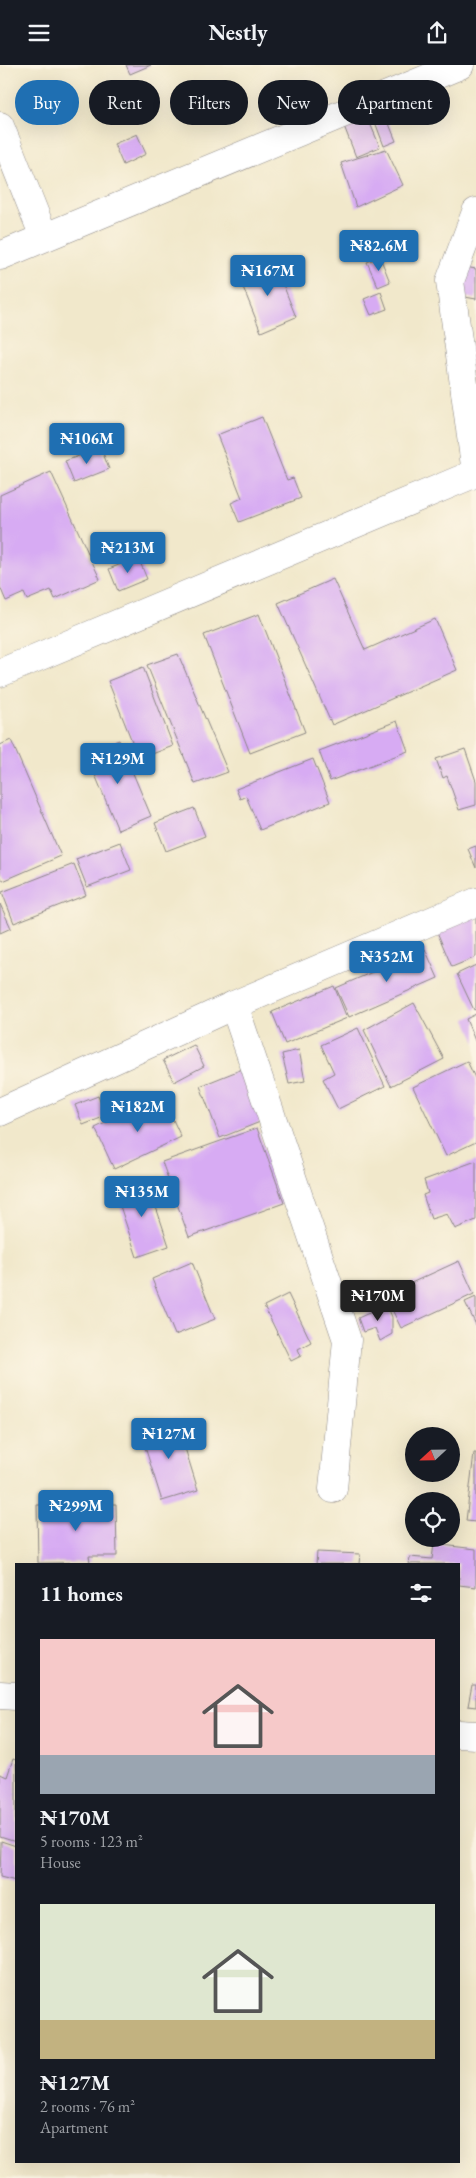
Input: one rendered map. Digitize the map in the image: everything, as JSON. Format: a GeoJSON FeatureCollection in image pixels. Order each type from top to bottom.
{"type":"FeatureCollection","features":[{"type":"Feature","properties":{"kind":"street"},"geometry":{"type":"LineString","coordinates":[[0,256],[460,65]]}},
{"type":"Feature","properties":{"kind":"street"},"geometry":{"type":"LineString","coordinates":[[0,126],[44,237]]}},
{"type":"Feature","properties":{"kind":"street"},"geometry":{"type":"LineString","coordinates":[[0,673],[476,473],[450,281],[476,212]]}},
{"type":"Feature","properties":{"kind":"street"},"geometry":{"type":"LineString","coordinates":[[0,1112],[234,1005],[476,902]]}},
{"type":"Feature","properties":{"kind":"street"},"geometry":{"type":"LineString","coordinates":[[234,1005],[347,1340],[333,1489]]}},
{"type":"Feature","properties":{"kind":"street"},"geometry":{"type":"LineString","coordinates":[[0,1695],[15,1696]]}},
{"type":"Feature","properties":{"kind":"street"},"geometry":{"type":"LineString","coordinates":[[460,1734],[476,1735]]}},
{"type":"Feature","properties":{"kind":"building"},"geometry":{"type":"Polygon","coordinates":[[[126,65],[151,65],[130,74],[126,65]]]}},
{"type":"Feature","properties":{"kind":"building"},"geometry":{"type":"Polygon","coordinates":[[[371,125],[380,147],[356,157],[344,126],[371,125]]]}},
{"type":"Feature","properties":{"kind":"building"},"geometry":{"type":"Polygon","coordinates":[[[376,125],[390,125],[396,141],[384,146],[376,125]]]}},
{"type":"Feature","properties":{"kind":"building"},"geometry":{"type":"Polygon","coordinates":[[[137,134],[146,154],[123,165],[114,144],[137,134]]]}},
{"type":"Feature","properties":{"kind":"building"},"geometry":{"type":"Polygon","coordinates":[[[386,149],[403,185],[356,207],[341,163],[386,149]]]}},
{"type":"Feature","properties":{"kind":"building"},"geometry":{"type":"Polygon","coordinates":[[[380,257],[390,282],[378,287],[367,262],[380,257]]]}},
{"type":"Feature","properties":{"kind":"building"},"geometry":{"type":"Polygon","coordinates":[[[274,262],[296,317],[261,332],[239,277],[274,262]]]}},
{"type":"Feature","properties":{"kind":"building"},"geometry":{"type":"Polygon","coordinates":[[[459,266],[476,269],[476,299],[454,295],[459,266]]]}},
{"type":"Feature","properties":{"kind":"building"},"geometry":{"type":"Polygon","coordinates":[[[381,292],[387,309],[371,315],[364,299],[381,292]]]}},
{"type":"Feature","properties":{"kind":"building"},"geometry":{"type":"Polygon","coordinates":[[[262,417],[287,480],[293,478],[301,498],[239,522],[231,503],[242,498],[217,435],[262,417]]]}},
{"type":"Feature","properties":{"kind":"building"},"geometry":{"type":"Polygon","coordinates":[[[101,448],[109,469],[74,483],[65,461],[101,448]]]}},
{"type":"Feature","properties":{"kind":"building"},"geometry":{"type":"Polygon","coordinates":[[[51,472],[100,579],[55,599],[51,590],[27,600],[24,593],[6,601],[0,587],[0,495],[51,472]]]}},
{"type":"Feature","properties":{"kind":"building"},"geometry":{"type":"Polygon","coordinates":[[[138,557],[147,579],[118,591],[109,569],[138,557]]]}},
{"type":"Feature","properties":{"kind":"building"},"geometry":{"type":"Polygon","coordinates":[[[333,579],[365,650],[435,619],[457,670],[332,725],[278,603],[333,579]]]}},
{"type":"Feature","properties":{"kind":"building"},"geometry":{"type":"Polygon","coordinates":[[[259,614],[305,732],[250,753],[204,635],[259,614]]]}},
{"type":"Feature","properties":{"kind":"building"},"geometry":{"type":"Polygon","coordinates":[[[178,654],[228,772],[195,784],[147,665],[178,654]]]}},
{"type":"Feature","properties":{"kind":"building"},"geometry":{"type":"Polygon","coordinates":[[[143,667],[173,746],[139,759],[108,681],[143,667]]]}},
{"type":"Feature","properties":{"kind":"building"},"geometry":{"type":"Polygon","coordinates":[[[397,721],[408,751],[330,781],[319,751],[397,721]]]}},
{"type":"Feature","properties":{"kind":"building"},"geometry":{"type":"Polygon","coordinates":[[[11,740],[61,856],[3,881],[0,875],[0,745],[11,740]]]}},
{"type":"Feature","properties":{"kind":"building"},"geometry":{"type":"Polygon","coordinates":[[[119,740],[151,816],[118,830],[86,753],[119,740]]]}},
{"type":"Feature","properties":{"kind":"building"},"geometry":{"type":"Polygon","coordinates":[[[465,749],[476,781],[476,805],[459,810],[447,776],[443,778],[436,759],[465,749]]]}},
{"type":"Feature","properties":{"kind":"building"},"geometry":{"type":"Polygon","coordinates":[[[313,759],[330,802],[260,830],[246,796],[240,799],[236,789],[313,759]]]}},
{"type":"Feature","properties":{"kind":"building"},"geometry":{"type":"Polygon","coordinates":[[[194,808],[205,836],[166,851],[155,823],[194,808]]]}},
{"type":"Feature","properties":{"kind":"building"},"geometry":{"type":"Polygon","coordinates":[[[120,842],[131,870],[87,887],[76,859],[120,842]]]}},
{"type":"Feature","properties":{"kind":"building"},"geometry":{"type":"Polygon","coordinates":[[[476,846],[476,868],[468,849],[476,846]]]}},
{"type":"Feature","properties":{"kind":"building"},"geometry":{"type":"Polygon","coordinates":[[[74,864],[86,895],[14,923],[2,892],[74,864]]]}},
{"type":"Feature","properties":{"kind":"building"},"geometry":{"type":"Polygon","coordinates":[[[0,904],[11,928],[0,933],[0,904]]]}},
{"type":"Feature","properties":{"kind":"building"},"geometry":{"type":"Polygon","coordinates":[[[476,915],[476,957],[452,967],[437,932],[476,915]]]}},
{"type":"Feature","properties":{"kind":"building"},"geometry":{"type":"Polygon","coordinates":[[[425,949],[438,978],[349,1017],[336,988],[425,949]]]}},
{"type":"Feature","properties":{"kind":"building"},"geometry":{"type":"Polygon","coordinates":[[[476,965],[476,1009],[474,1010],[457,974],[476,965]]]}},
{"type":"Feature","properties":{"kind":"building"},"geometry":{"type":"Polygon","coordinates":[[[334,986],[347,1018],[285,1044],[272,1012],[334,986]]]}},
{"type":"Feature","properties":{"kind":"building"},"geometry":{"type":"Polygon","coordinates":[[[414,1003],[444,1059],[391,1086],[364,1030],[414,1003]]]}},
{"type":"Feature","properties":{"kind":"building"},"geometry":{"type":"Polygon","coordinates":[[[476,1014],[476,1043],[466,1019],[476,1014]]]}},
{"type":"Feature","properties":{"kind":"building"},"geometry":{"type":"Polygon","coordinates":[[[358,1028],[385,1086],[338,1109],[323,1079],[334,1073],[321,1045],[358,1028]]]}},
{"type":"Feature","properties":{"kind":"building"},"geometry":{"type":"Polygon","coordinates":[[[194,1045],[204,1066],[174,1082],[163,1060],[194,1045]]]}},
{"type":"Feature","properties":{"kind":"building"},"geometry":{"type":"Polygon","coordinates":[[[299,1050],[305,1081],[289,1084],[282,1054],[299,1050]]]}},
{"type":"Feature","properties":{"kind":"building"},"geometry":{"type":"Polygon","coordinates":[[[467,1061],[476,1080],[476,1142],[446,1156],[413,1087],[467,1061]]]}},
{"type":"Feature","properties":{"kind":"building"},"geometry":{"type":"Polygon","coordinates":[[[245,1068],[265,1120],[220,1138],[200,1086],[245,1068]]]}},
{"type":"Feature","properties":{"kind":"building"},"geometry":{"type":"Polygon","coordinates":[[[98,1096],[106,1116],[83,1125],[75,1105],[98,1096]]]}},
{"type":"Feature","properties":{"kind":"building"},"geometry":{"type":"Polygon","coordinates":[[[162,1096],[181,1137],[114,1169],[95,1128],[162,1096]]]}},
{"type":"Feature","properties":{"kind":"building"},"geometry":{"type":"Polygon","coordinates":[[[257,1128],[284,1203],[189,1237],[162,1162],[257,1128]]]}},
{"type":"Feature","properties":{"kind":"building"},"geometry":{"type":"Polygon","coordinates":[[[476,1161],[476,1220],[455,1229],[447,1214],[431,1219],[423,1195],[428,1193],[424,1180],[476,1161]]]}},
{"type":"Feature","properties":{"kind":"building"},"geometry":{"type":"Polygon","coordinates":[[[147,1180],[169,1246],[137,1257],[115,1191],[147,1180]]]}},
{"type":"Feature","properties":{"kind":"building"},"geometry":{"type":"Polygon","coordinates":[[[459,1261],[474,1294],[401,1328],[385,1295],[459,1261]]]}},
{"type":"Feature","properties":{"kind":"building"},"geometry":{"type":"Polygon","coordinates":[[[192,1262],[215,1319],[175,1335],[152,1279],[192,1262]]]}},
{"type":"Feature","properties":{"kind":"building"},"geometry":{"type":"Polygon","coordinates":[[[288,1294],[311,1342],[298,1349],[301,1356],[291,1361],[264,1306],[288,1294]]]}},
{"type":"Feature","properties":{"kind":"building"},"geometry":{"type":"Polygon","coordinates":[[[476,1297],[476,1325],[465,1302],[476,1297]]]}},
{"type":"Feature","properties":{"kind":"building"},"geometry":{"type":"Polygon","coordinates":[[[387,1305],[392,1317],[392,1334],[380,1341],[375,1328],[363,1332],[358,1318],[387,1305]]]}},
{"type":"Feature","properties":{"kind":"building"},"geometry":{"type":"Polygon","coordinates":[[[176,1419],[198,1490],[162,1501],[140,1431],[176,1419]]]}},
{"type":"Feature","properties":{"kind":"building"},"geometry":{"type":"Polygon","coordinates":[[[474,1453],[476,1453],[476,1522],[466,1521],[474,1453]]]}},
{"type":"Feature","properties":{"kind":"building"},"geometry":{"type":"Polygon","coordinates":[[[116,1504],[117,1556],[89,1556],[90,1562],[38,1563],[37,1505],[116,1504]]]}},
{"type":"Feature","properties":{"kind":"building"},"geometry":{"type":"Polygon","coordinates":[[[434,1547],[476,1549],[476,1587],[460,1585],[460,1563],[409,1563],[410,1557],[432,1559],[434,1547]]]}},
{"type":"Feature","properties":{"kind":"building"},"geometry":{"type":"Polygon","coordinates":[[[317,1552],[360,1554],[359,1563],[316,1563],[317,1552]]]}},
{"type":"Feature","properties":{"kind":"building"},"geometry":{"type":"Polygon","coordinates":[[[472,1685],[476,1685],[476,1707],[468,1706],[472,1685]]]}},
{"type":"Feature","properties":{"kind":"building"},"geometry":{"type":"Polygon","coordinates":[[[13,1759],[15,1760],[15,1842],[0,1837],[0,1774],[7,1777],[13,1759]]]}},
{"type":"Feature","properties":{"kind":"building"},"geometry":{"type":"Polygon","coordinates":[[[1,1841],[15,1846],[15,1881],[0,1877],[1,1841]]]}}]}
